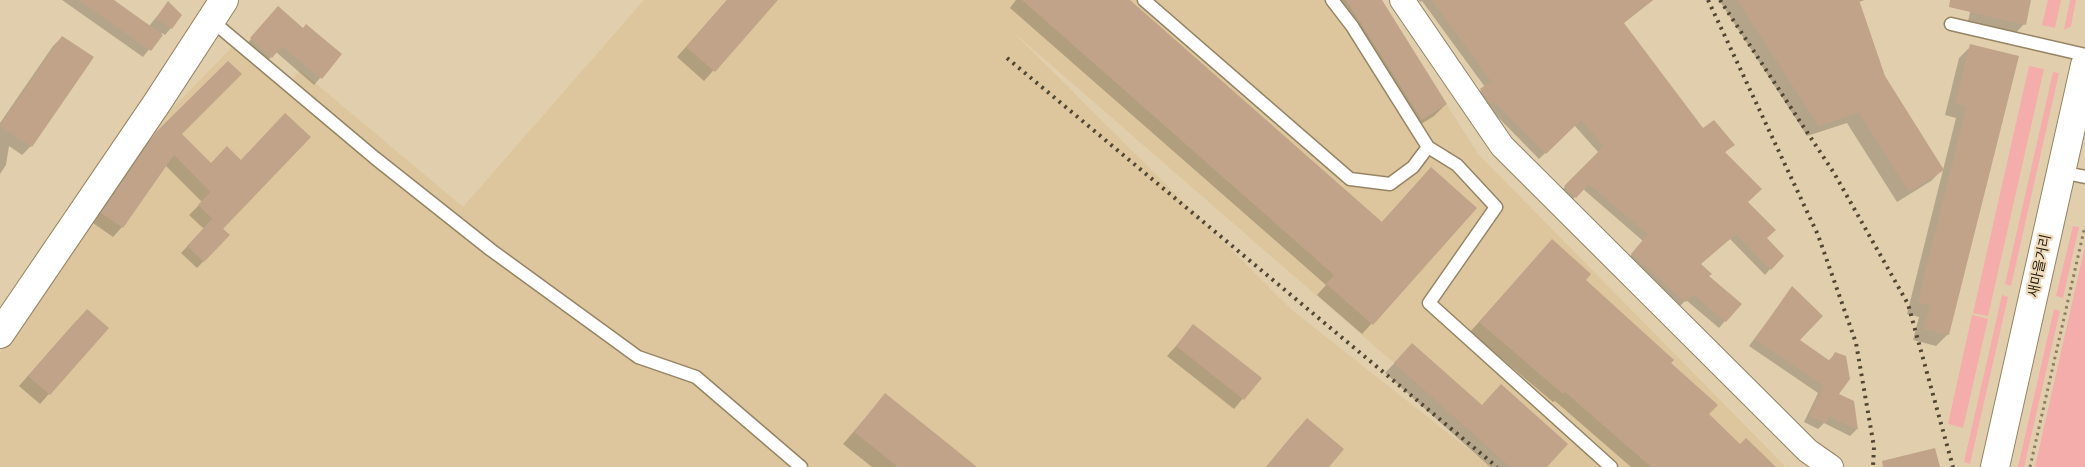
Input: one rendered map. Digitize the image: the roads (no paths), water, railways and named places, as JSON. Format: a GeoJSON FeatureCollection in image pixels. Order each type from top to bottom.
{"type":"FeatureCollection","features":[{"type":"Feature","properties":{"kind":"main road"},"geometry":{"type":"LineString","coordinates":[[0,334],[157,103],[217,10]]}},
{"type":"Feature","properties":{"kind":"main road","name":"새마을거리"},"geometry":{"type":"LineString","coordinates":[[1995,467],[2073,174],[2085,65]]}},
{"type":"Feature","properties":{"kind":"street"},"geometry":{"type":"LineString","coordinates":[[1402,0],[1502,146],[1808,451],[1831,467]]}},
{"type":"Feature","properties":{"kind":"lane"},"geometry":{"type":"LineString","coordinates":[[1144,0],[1350,179],[1390,184],[1413,167],[1428,147]]}},
{"type":"Feature","properties":{"kind":"lane"},"geometry":{"type":"LineString","coordinates":[[1332,0],[1352,26],[1428,147],[1458,165],[1496,207],[1429,303],[1611,467]]}},
{"type":"Feature","properties":{"kind":"lane"},"geometry":{"type":"LineString","coordinates":[[217,10],[375,158],[491,250],[638,357],[696,377],[801,467]]}},
{"type":"Feature","properties":{"kind":"lane"},"geometry":{"type":"LineString","coordinates":[[1951,24],[2085,56]]}},
{"type":"Feature","properties":{"kind":"railway"},"geometry":{"type":"LineString","coordinates":[[1708,0],[1818,235],[1856,343],[1874,447],[1873,467]]}},
{"type":"Feature","properties":{"kind":"railway"},"geometry":{"type":"LineString","coordinates":[[1720,0],[1834,173],[1908,304],[1953,467]]}},
{"type":"Feature","properties":{"kind":"railway"},"geometry":{"type":"LineString","coordinates":[[1007,58],[1497,467]]}}]}
